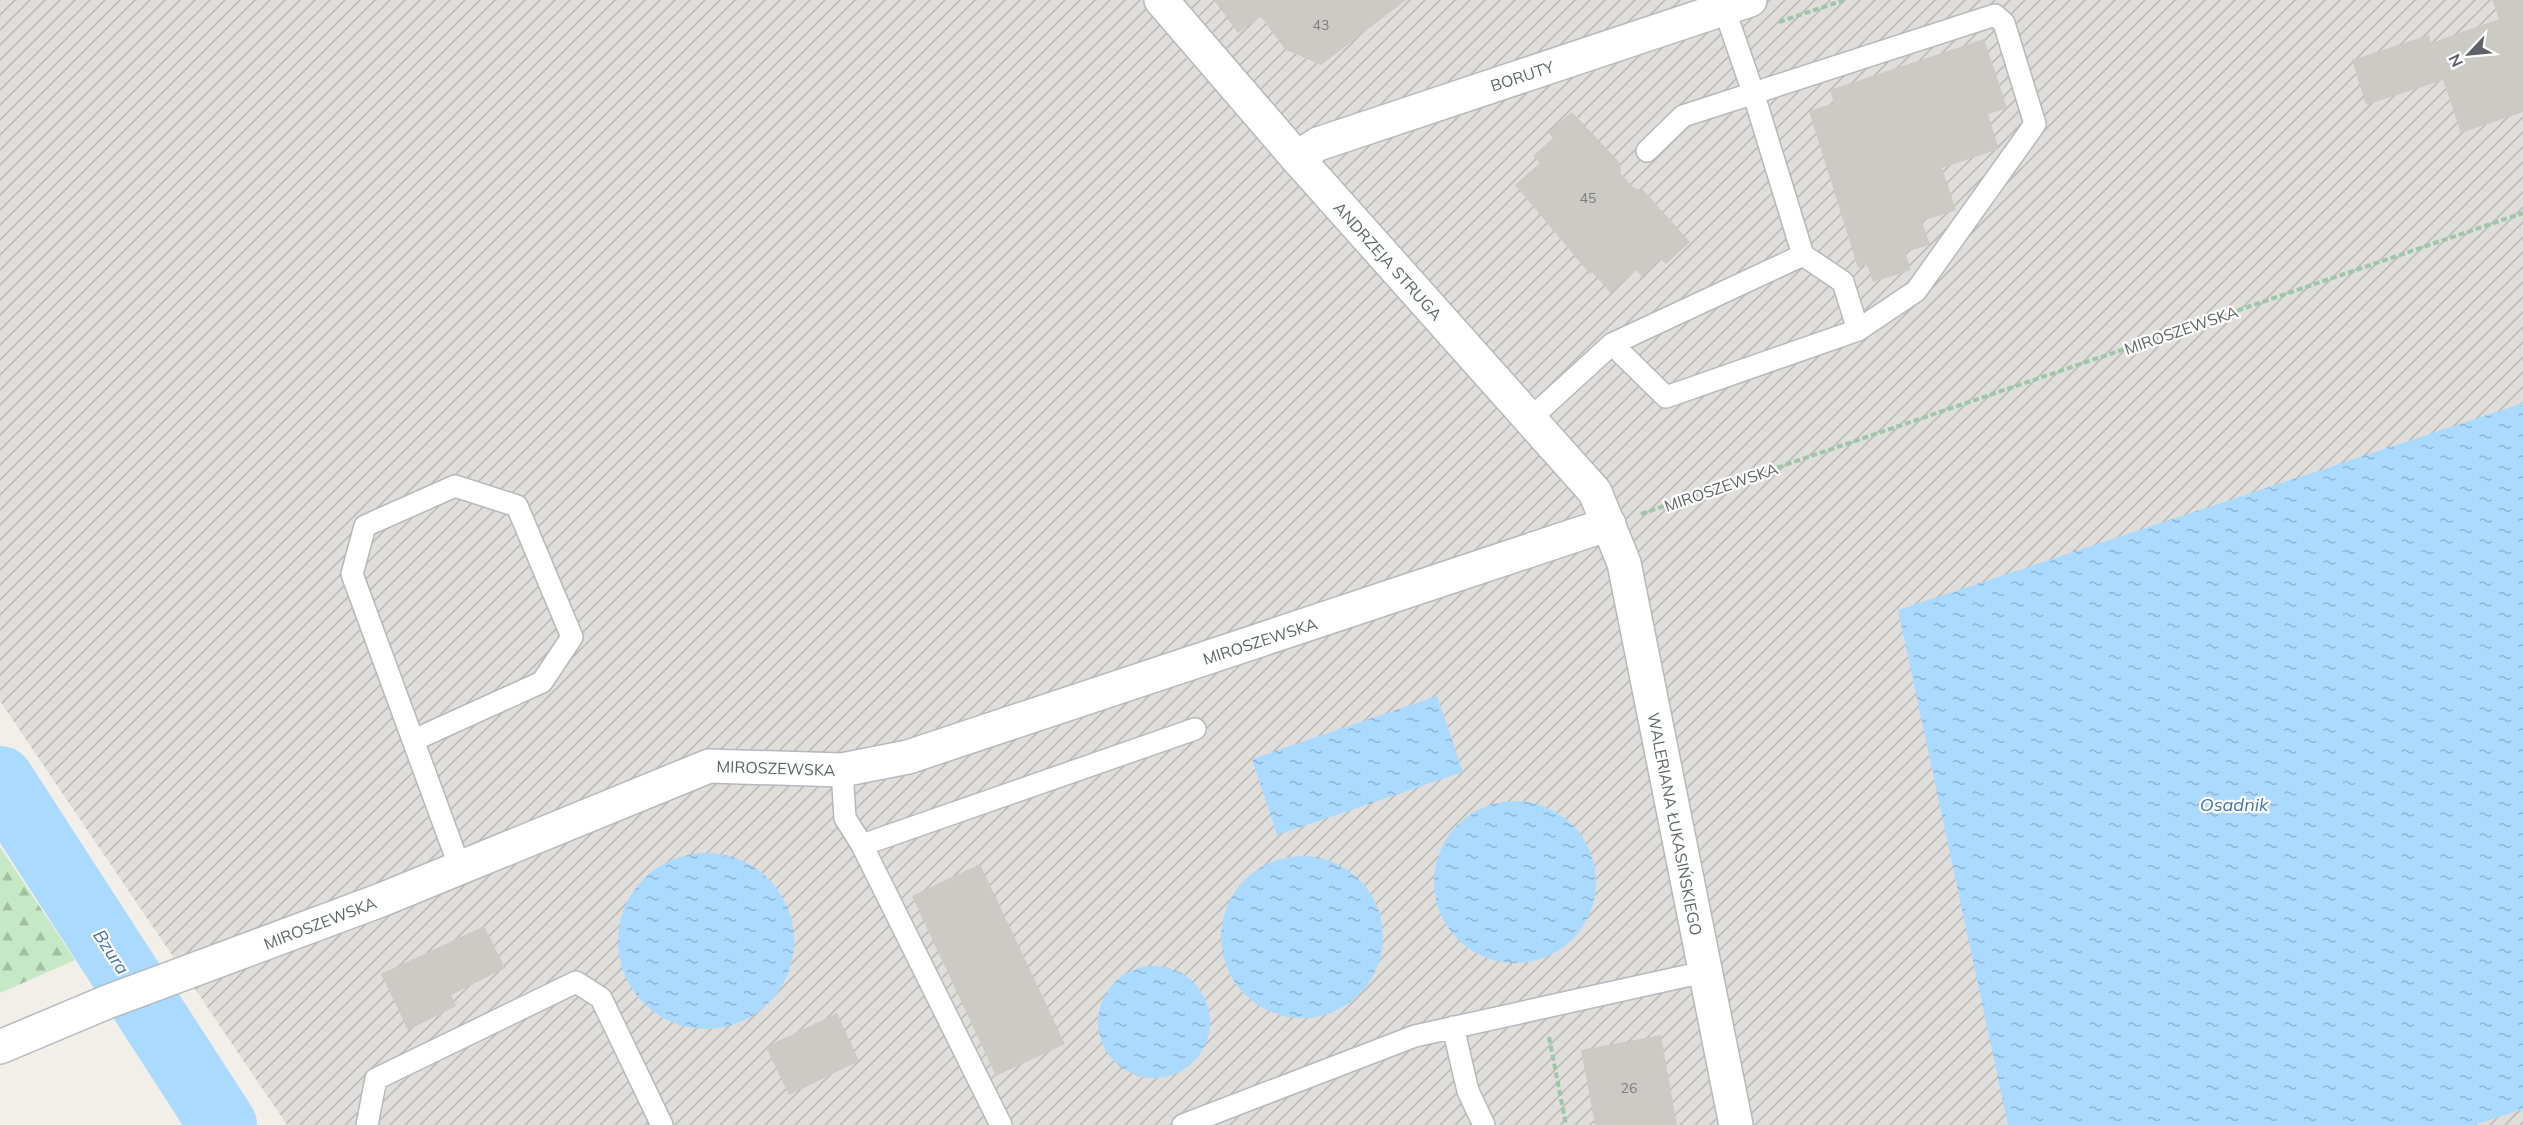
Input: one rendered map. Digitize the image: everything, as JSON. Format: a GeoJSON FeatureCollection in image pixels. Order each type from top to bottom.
{"type":"FeatureCollection","features":[{"type":"Feature","properties":{"kind":"street","name":"ANDRZEJA STRUGA"},"geometry":{"type":"LineString","coordinates":[[1161,0],[1297,158],[1595,492],[1610,524]]}},
{"type":"Feature","properties":{"kind":"street","name":"BORUTY"},"geometry":{"type":"LineString","coordinates":[[1297,158],[1318,144],[1736,14]]}},
{"type":"Feature","properties":{"kind":"street","name":"MIROSZEWSKA"},"geometry":{"type":"LineString","coordinates":[[0,1047],[107,1002],[460,868],[709,766],[842,770],[908,757],[1610,524]]}},
{"type":"Feature","properties":{"kind":"street","name":"WALERIANA ŁUKASIŃSKIEGO"},"geometry":{"type":"LineString","coordinates":[[1610,524],[1624,563],[1736,1125]]}},
{"type":"Feature","properties":{"kind":"lane"},"geometry":{"type":"LineString","coordinates":[[1736,14],[1753,92],[1803,255],[1844,282],[1858,330]]}},
{"type":"Feature","properties":{"kind":"lane"},"geometry":{"type":"LineString","coordinates":[[1612,344],[1666,397],[1858,330],[1916,291],[2035,124],[2004,23],[1995,15],[1683,116],[1647,151]]}},
{"type":"Feature","properties":{"kind":"lane"},"geometry":{"type":"LineString","coordinates":[[1530,419],[1612,344],[1803,255]]}},
{"type":"Feature","properties":{"kind":"lane"},"geometry":{"type":"LineString","coordinates":[[414,740],[542,682],[572,637],[517,506],[455,486],[365,526],[352,574],[460,868]]}},
{"type":"Feature","properties":{"kind":"lane"},"geometry":{"type":"LineString","coordinates":[[862,844],[1195,729]]}},
{"type":"Feature","properties":{"kind":"lane"},"geometry":{"type":"LineString","coordinates":[[842,770],[845,818],[862,844],[1001,1125]]}},
{"type":"Feature","properties":{"kind":"lane"},"geometry":{"type":"LineString","coordinates":[[1183,1125],[1415,1036],[1704,972]]}},
{"type":"Feature","properties":{"kind":"lane"},"geometry":{"type":"LineString","coordinates":[[367,1125],[376,1079],[576,982],[601,998],[662,1125]]}},
{"type":"Feature","properties":{"kind":"lane"},"geometry":{"type":"LineString","coordinates":[[1453,1028],[1468,1091],[1484,1125]]}},
{"type":"Feature","properties":{"kind":"path"},"geometry":{"type":"LineString","coordinates":[[1736,14],[1844,0]]}},
{"type":"Feature","properties":{"kind":"path","name":"MIROSZEWSKA"},"geometry":{"type":"LineString","coordinates":[[1610,524],[2523,213]]}},
{"type":"Feature","properties":{"kind":"path"},"geometry":{"type":"LineString","coordinates":[[1543,1007],[1566,1125]]}},
{"type":"Feature","properties":{"kind":"shaded area"},"geometry":{"type":"Polygon","coordinates":[[[0,0],[2523,0],[2523,1125],[287,1125],[0,701],[0,0]]]}},
{"type":"Feature","properties":{"kind":"green space"},"geometry":{"type":"Polygon","coordinates":[[[0,847],[75,960],[0,993],[0,847]]]}},
{"type":"Feature","properties":{"kind":"water","name":"Osadnik"},"geometry":{"type":"Polygon","coordinates":[[[2523,403],[2523,1109],[2474,1125],[2008,1125],[1898,610],[2523,403]]]}},
{"type":"Feature","properties":{"kind":"water"},"geometry":{"type":"Polygon","coordinates":[[[1437,696],[1463,772],[1277,835],[1252,759],[1437,696]]]}},
{"type":"Feature","properties":{"kind":"water"},"geometry":{"type":"Polygon","coordinates":[[[1515,801],[1546,807],[1572,825],[1590,851],[1596,882],[1590,913],[1572,939],[1546,957],[1515,963],[1484,957],[1458,939],[1440,913],[1434,882],[1440,851],[1458,825],[1484,807],[1515,801]]]}},
{"type":"Feature","properties":{"kind":"water"},"geometry":{"type":"Polygon","coordinates":[[[706,853],[740,860],[755,868],[768,879],[779,892],[787,907],[794,941],[787,975],[779,990],[768,1003],[755,1014],[740,1022],[706,1029],[672,1022],[657,1014],[644,1003],[633,990],[625,975],[618,941],[625,907],[633,892],[644,879],[657,868],[672,860],[706,853]]]}},
{"type":"Feature","properties":{"kind":"water"},"geometry":{"type":"Polygon","coordinates":[[[1302,856],[1333,863],[1347,870],[1359,880],[1369,892],[1376,906],[1383,937],[1376,968],[1369,982],[1359,994],[1347,1004],[1333,1011],[1302,1018],[1271,1011],[1257,1004],[1245,994],[1235,982],[1228,968],[1221,937],[1228,906],[1235,892],[1245,880],[1257,870],[1271,863],[1302,856]]]}},
{"type":"Feature","properties":{"kind":"water"},"geometry":{"type":"Polygon","coordinates":[[[1154,966],[1175,970],[1194,982],[1206,1001],[1210,1022],[1206,1043],[1194,1062],[1175,1074],[1154,1078],[1133,1074],[1114,1062],[1102,1043],[1098,1022],[1102,1001],[1114,982],[1133,970],[1154,966]]]}},
{"type":"Feature","properties":{"kind":"building"},"geometry":{"type":"Polygon","coordinates":[[[1214,0],[1406,0],[1321,65],[1285,49],[1261,17],[1238,33],[1214,0]]]}},
{"type":"Feature","properties":{"kind":"building"},"geometry":{"type":"Polygon","coordinates":[[[2492,0],[2523,0],[2523,112],[2461,133],[2443,80],[2366,105],[2352,60],[2429,35],[2431,43],[2499,19],[2492,0]]]}},
{"type":"Feature","properties":{"kind":"building"},"geometry":{"type":"Polygon","coordinates":[[[1984,39],[2007,108],[1988,114],[1999,149],[1942,168],[1956,210],[1922,221],[1930,245],[1905,252],[1911,270],[1873,282],[1867,265],[1858,268],[1809,111],[1834,103],[1830,90],[1984,39]]]}},
{"type":"Feature","properties":{"kind":"building"},"geometry":{"type":"Polygon","coordinates":[[[1572,112],[1620,163],[1621,174],[1634,188],[1643,190],[1690,242],[1666,264],[1661,259],[1642,277],[1636,270],[1611,293],[1592,272],[1590,274],[1515,185],[1540,163],[1533,156],[1553,138],[1548,132],[1572,112]]]}},
{"type":"Feature","properties":{"kind":"building"},"geometry":{"type":"Polygon","coordinates":[[[980,864],[1065,1044],[996,1076],[912,896],[980,864]]]}},
{"type":"Feature","properties":{"kind":"building"},"geometry":{"type":"Polygon","coordinates":[[[484,926],[505,968],[451,995],[456,1006],[408,1030],[381,974],[484,926]]]}},
{"type":"Feature","properties":{"kind":"building"},"geometry":{"type":"Polygon","coordinates":[[[837,1013],[859,1061],[789,1095],[766,1047],[837,1013]]]}},
{"type":"Feature","properties":{"kind":"building"},"geometry":{"type":"Polygon","coordinates":[[[1661,1035],[1677,1125],[1595,1125],[1581,1050],[1661,1035]]]}},
{"type":"Feature","properties":{"kind":"waterway","name":"Bzura"},"geometry":{"type":"LineString","coordinates":[[0,780],[223,1125]]}}]}
